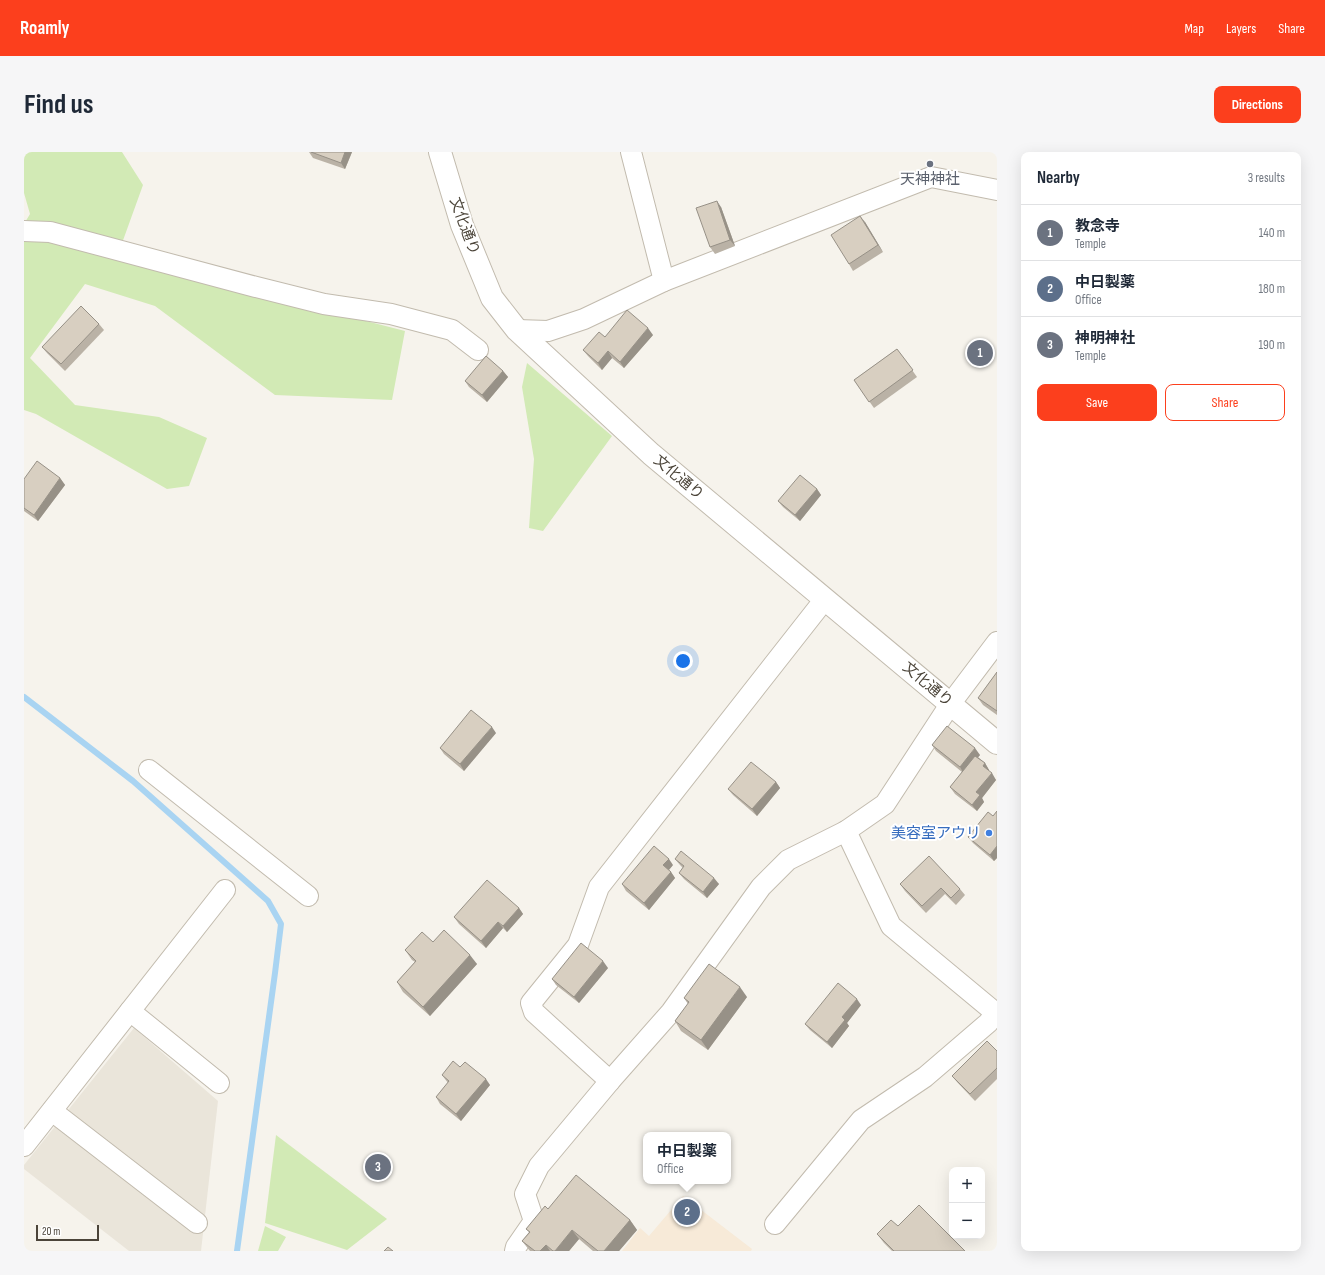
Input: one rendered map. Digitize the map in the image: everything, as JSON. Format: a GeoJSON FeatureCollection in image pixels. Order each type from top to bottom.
{"type":"FeatureCollection","features":[{"type":"Feature","properties":{"kind":"street","name":"文化通り"},"geometry":{"type":"LineString","coordinates":[[440,152],[462,225],[492,298],[516,330],[651,454],[951,703],[997,743]]}},
{"type":"Feature","properties":{"kind":"street"},"geometry":{"type":"LineString","coordinates":[[631,152],[664,281]]}},
{"type":"Feature","properties":{"kind":"street"},"geometry":{"type":"LineString","coordinates":[[516,330],[548,331],[584,319],[664,281],[931,177],[997,190]]}},
{"type":"Feature","properties":{"kind":"street"},"geometry":{"type":"LineString","coordinates":[[24,231],[50,232],[324,304],[391,314],[452,330],[478,350]]}},
{"type":"Feature","properties":{"kind":"street"},"geometry":{"type":"LineString","coordinates":[[610,1081],[534,1012],[531,1003],[578,945],[599,887],[825,599]]}},
{"type":"Feature","properties":{"kind":"street"},"geometry":{"type":"LineString","coordinates":[[515,1251],[516,1247],[534,1221],[525,1194],[539,1166],[610,1081],[671,1012],[761,887],[788,860],[846,831],[885,804],[951,703],[997,642]]}},
{"type":"Feature","properties":{"kind":"street"},"geometry":{"type":"LineString","coordinates":[[149,770],[308,896]]}},
{"type":"Feature","properties":{"kind":"street"},"geometry":{"type":"LineString","coordinates":[[775,1224],[861,1120],[925,1077],[988,1023],[995,1008],[891,926],[846,831]]}},
{"type":"Feature","properties":{"kind":"street"},"geometry":{"type":"LineString","coordinates":[[24,1146],[225,890]]}},
{"type":"Feature","properties":{"kind":"street"},"geometry":{"type":"LineString","coordinates":[[130,1011],[219,1083]]}},
{"type":"Feature","properties":{"kind":"street"},"geometry":{"type":"LineString","coordinates":[[52,1110],[198,1223]]}},
{"type":"Feature","properties":{"kind":"shaded area"},"geometry":{"type":"Polygon","coordinates":[[[134,1028],[218,1101],[201,1251],[129,1251],[24,1169],[24,1165],[134,1028]]]}},
{"type":"Feature","properties":{"kind":"shaded area"},"geometry":{"type":"Polygon","coordinates":[[[683,1196],[752,1249],[751,1251],[622,1251],[640,1228],[649,1236],[683,1196]]]}},
{"type":"Feature","properties":{"kind":"green space"},"geometry":{"type":"Polygon","coordinates":[[[24,152],[122,152],[143,185],[117,257],[405,331],[392,400],[275,395],[155,306],[85,284],[30,358],[75,405],[159,417],[207,438],[189,486],[167,489],[36,414],[24,410],[24,224],[30,214],[24,193],[24,152]]]}},
{"type":"Feature","properties":{"kind":"green space"},"geometry":{"type":"Polygon","coordinates":[[[527,363],[612,436],[543,531],[529,528],[534,459],[522,387],[527,363]]]}},
{"type":"Feature","properties":{"kind":"green space"},"geometry":{"type":"Polygon","coordinates":[[[276,1135],[387,1219],[347,1250],[265,1223],[276,1135]]]}},
{"type":"Feature","properties":{"kind":"green space"},"geometry":{"type":"Polygon","coordinates":[[[265,1226],[286,1237],[278,1251],[258,1251],[265,1226]]]}},
{"type":"Feature","properties":{"kind":"building"},"geometry":{"type":"Polygon","coordinates":[[[311,152],[345,152],[341,163],[311,152]]]}},
{"type":"Feature","properties":{"kind":"building"},"geometry":{"type":"Polygon","coordinates":[[[717,201],[730,240],[710,247],[696,208],[717,201]]]}},
{"type":"Feature","properties":{"kind":"building"},"geometry":{"type":"Polygon","coordinates":[[[860,216],[878,245],[849,264],[831,235],[860,216]]]}},
{"type":"Feature","properties":{"kind":"building"},"geometry":{"type":"Polygon","coordinates":[[[81,306],[99,324],[61,364],[42,347],[81,306]]]}},
{"type":"Feature","properties":{"kind":"building"},"geometry":{"type":"Polygon","coordinates":[[[627,310],[648,328],[620,362],[608,351],[598,363],[583,350],[599,332],[605,337],[627,310]]]}},
{"type":"Feature","properties":{"kind":"building"},"geometry":{"type":"Polygon","coordinates":[[[897,349],[913,370],[869,402],[854,380],[897,349]]]}},
{"type":"Feature","properties":{"kind":"building"},"geometry":{"type":"Polygon","coordinates":[[[486,356],[503,371],[482,395],[465,381],[486,356]]]}},
{"type":"Feature","properties":{"kind":"building"},"geometry":{"type":"Polygon","coordinates":[[[37,461],[60,478],[34,515],[24,508],[24,479],[37,461]]]}},
{"type":"Feature","properties":{"kind":"building"},"geometry":{"type":"Polygon","coordinates":[[[800,475],[817,489],[795,515],[778,501],[800,475]]]}},
{"type":"Feature","properties":{"kind":"building"},"geometry":{"type":"Polygon","coordinates":[[[997,672],[997,711],[978,698],[997,672]]]}},
{"type":"Feature","properties":{"kind":"building"},"geometry":{"type":"Polygon","coordinates":[[[471,710],[492,727],[460,764],[440,748],[471,710]]]}},
{"type":"Feature","properties":{"kind":"building"},"geometry":{"type":"Polygon","coordinates":[[[947,726],[975,748],[960,767],[932,745],[947,726]]]}},
{"type":"Feature","properties":{"kind":"building"},"geometry":{"type":"Polygon","coordinates":[[[975,756],[985,763],[983,766],[992,773],[976,792],[980,795],[972,805],[950,787],[975,756]]]}},
{"type":"Feature","properties":{"kind":"building"},"geometry":{"type":"Polygon","coordinates":[[[751,762],[776,782],[752,809],[728,789],[751,762]]]}},
{"type":"Feature","properties":{"kind":"building","name":"美容室アウリ"},"geometry":{"type":"Polygon","coordinates":[[[997,811],[997,846],[990,855],[968,837],[988,812],[993,816],[997,811]]]}},
{"type":"Feature","properties":{"kind":"building"},"geometry":{"type":"Polygon","coordinates":[[[654,846],[669,859],[663,865],[671,872],[644,903],[622,884],[654,846]]]}},
{"type":"Feature","properties":{"kind":"building"},"geometry":{"type":"Polygon","coordinates":[[[681,851],[714,878],[703,892],[679,873],[684,866],[675,859],[681,851]]]}},
{"type":"Feature","properties":{"kind":"building"},"geometry":{"type":"Polygon","coordinates":[[[929,856],[960,889],[951,898],[941,888],[922,906],[900,884],[929,856]]]}},
{"type":"Feature","properties":{"kind":"building"},"geometry":{"type":"Polygon","coordinates":[[[487,880],[519,908],[503,926],[498,922],[481,941],[454,917],[487,880]]]}},
{"type":"Feature","properties":{"kind":"building"},"geometry":{"type":"Polygon","coordinates":[[[444,930],[470,955],[423,1007],[397,982],[416,961],[405,950],[422,932],[433,942],[444,930]]]}},
{"type":"Feature","properties":{"kind":"building"},"geometry":{"type":"Polygon","coordinates":[[[581,943],[603,961],[574,997],[552,979],[581,943]]]}},
{"type":"Feature","properties":{"kind":"building"},"geometry":{"type":"Polygon","coordinates":[[[709,964],[740,987],[701,1040],[675,1021],[689,1002],[684,998],[709,964]]]}},
{"type":"Feature","properties":{"kind":"building"},"geometry":{"type":"Polygon","coordinates":[[[838,983],[857,999],[842,1017],[845,1020],[827,1042],[805,1024],[838,983]]]}},
{"type":"Feature","properties":{"kind":"building"},"geometry":{"type":"Polygon","coordinates":[[[987,1041],[997,1051],[997,1068],[970,1094],[952,1076],[987,1041]]]}},
{"type":"Feature","properties":{"kind":"building"},"geometry":{"type":"Polygon","coordinates":[[[453,1061],[460,1067],[465,1062],[486,1079],[456,1114],[436,1097],[449,1081],[442,1075],[453,1061]]]}},
{"type":"Feature","properties":{"kind":"building"},"geometry":{"type":"Polygon","coordinates":[[[576,1175],[630,1220],[604,1251],[598,1251],[572,1230],[555,1251],[546,1245],[540,1251],[535,1251],[522,1241],[530,1232],[526,1229],[545,1206],[548,1209],[576,1175]]]}},
{"type":"Feature","properties":{"kind":"building"},"geometry":{"type":"Polygon","coordinates":[[[919,1205],[949,1235],[949,1239],[953,1239],[965,1251],[894,1251],[877,1234],[891,1220],[898,1226],[919,1205]]]}},
{"type":"Feature","properties":{"kind":"building"},"geometry":{"type":"Polygon","coordinates":[[[388,1247],[393,1251],[384,1251],[388,1247]]]}},
{"type":"Feature","properties":{"kind":"waterway"},"geometry":{"type":"LineString","coordinates":[[24,697],[133,781],[268,901],[281,924],[237,1251]]}},
{"type":"Feature","properties":{"kind":"place","name":"天神神社"},"geometry":{"type":"Point","coordinates":[930,164]}},
{"type":"Feature","properties":{"kind":"place","name":"教念寺"},"geometry":{"type":"Point","coordinates":[980,353]}},
{"type":"Feature","properties":{"kind":"place","name":"美容室アウリ"},"geometry":{"type":"Point","coordinates":[989,833]}},
{"type":"Feature","properties":{"kind":"place","name":"神明神社"},"geometry":{"type":"Point","coordinates":[378,1167]}},
{"type":"Feature","properties":{"kind":"place","name":"中日製薬"},"geometry":{"type":"Point","coordinates":[687,1212]}}]}
